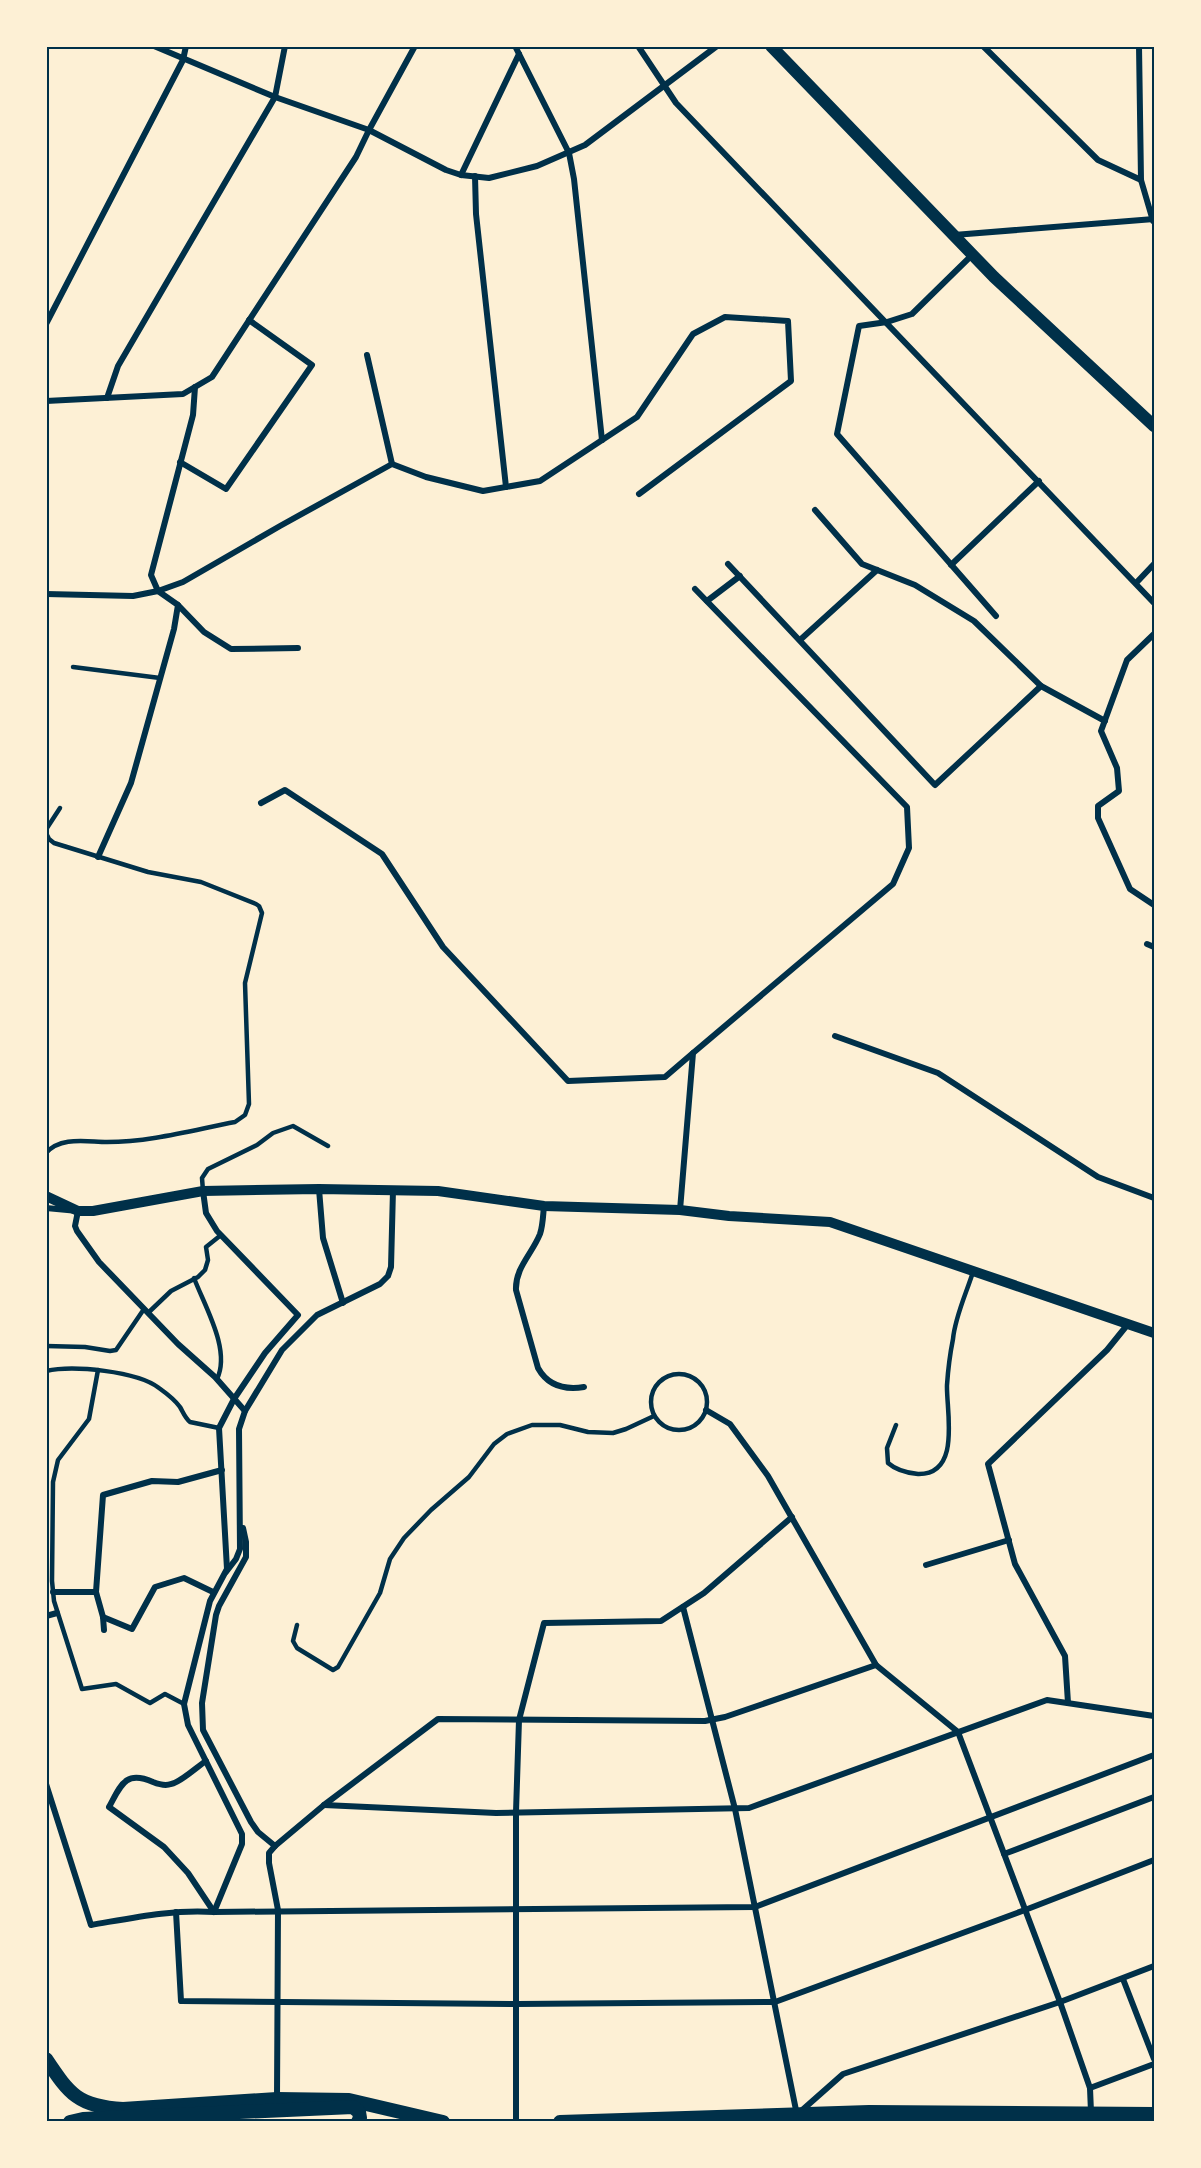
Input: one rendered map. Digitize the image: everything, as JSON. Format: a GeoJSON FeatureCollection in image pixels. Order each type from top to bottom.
{"type":"FeatureCollection","features":[{"type":"Feature","properties":{"kind":"main road"},"geometry":{"type":"LineString","coordinates":[[771,46],[972,255],[1155,426]]}},
{"type":"Feature","properties":{"kind":"main road"},"geometry":{"type":"LineString","coordinates":[[46,2059],[68,2091],[87,2102],[102,2107],[123,2109],[277,2099],[350,2100],[443,2121]]}},
{"type":"Feature","properties":{"kind":"main road"},"geometry":{"type":"LineString","coordinates":[[70,2121],[354,2107],[360,2112],[358,2121]]}},
{"type":"Feature","properties":{"kind":"main road"},"geometry":{"type":"LineString","coordinates":[[560,2121],[797,2118],[869,2112],[1155,2114]]}},
{"type":"Feature","properties":{"kind":"main road"},"geometry":{"type":"LineString","coordinates":[[1096,2113],[1129,2121]]}},
{"type":"Feature","properties":{"kind":"street"},"geometry":{"type":"LineString","coordinates":[[154,46],[274,97],[369,130],[446,170],[461,175],[489,178],[537,166],[585,145],[717,46]]}},
{"type":"Feature","properties":{"kind":"street"},"geometry":{"type":"LineString","coordinates":[[46,324],[183,60],[186,46]]}},
{"type":"Feature","properties":{"kind":"street"},"geometry":{"type":"LineString","coordinates":[[107,398],[118,366],[274,97],[285,46]]}},
{"type":"Feature","properties":{"kind":"street"},"geometry":{"type":"LineString","coordinates":[[46,401],[183,394],[212,377],[356,157],[415,46]]}},
{"type":"Feature","properties":{"kind":"street"},"geometry":{"type":"LineString","coordinates":[[515,46],[569,153],[574,178],[602,440]]}},
{"type":"Feature","properties":{"kind":"street"},"geometry":{"type":"LineString","coordinates":[[638,46],[676,103],[1155,603]]}},
{"type":"Feature","properties":{"kind":"street"},"geometry":{"type":"LineString","coordinates":[[983,46],[1098,160],[1142,180]]}},
{"type":"Feature","properties":{"kind":"street"},"geometry":{"type":"LineString","coordinates":[[954,235],[1154,220],[1142,180],[1139,46]]}},
{"type":"Feature","properties":{"kind":"street"},"geometry":{"type":"LineString","coordinates":[[461,175],[519,54]]}},
{"type":"Feature","properties":{"kind":"street"},"geometry":{"type":"LineString","coordinates":[[476,176],[476,214],[506,487]]}},
{"type":"Feature","properties":{"kind":"street"},"geometry":{"type":"LineString","coordinates":[[972,255],[912,314],[887,322],[860,326],[837,434],[996,616]]}},
{"type":"Feature","properties":{"kind":"street"},"geometry":{"type":"LineString","coordinates":[[392,464],[426,477],[483,491],[540,481],[637,417],[693,334],[725,317],[788,321],[791,381],[639,494]]}},
{"type":"Feature","properties":{"kind":"street"},"geometry":{"type":"LineString","coordinates":[[180,462],[226,489],[312,365],[249,320]]}},
{"type":"Feature","properties":{"kind":"street"},"geometry":{"type":"LineString","coordinates":[[367,355],[392,464]]}},
{"type":"Feature","properties":{"kind":"street"},"geometry":{"type":"LineString","coordinates":[[195,387],[193,415],[150,575],[158,591],[178,604],[204,632],[231,649],[298,648]]}},
{"type":"Feature","properties":{"kind":"street"},"geometry":{"type":"LineString","coordinates":[[46,594],[133,596],[158,591],[183,582],[392,464]]}},
{"type":"Feature","properties":{"kind":"street"},"geometry":{"type":"LineString","coordinates":[[951,565],[1039,480]]}},
{"type":"Feature","properties":{"kind":"street"},"geometry":{"type":"LineString","coordinates":[[815,510],[862,564],[915,585],[974,621],[1041,686],[1105,721]]}},
{"type":"Feature","properties":{"kind":"street"},"geometry":{"type":"LineString","coordinates":[[729,564],[935,785],[1041,686]]}},
{"type":"Feature","properties":{"kind":"street"},"geometry":{"type":"LineString","coordinates":[[1137,582],[1155,564]]}},
{"type":"Feature","properties":{"kind":"street"},"geometry":{"type":"LineString","coordinates":[[800,640],[877,570]]}},
{"type":"Feature","properties":{"kind":"street"},"geometry":{"type":"LineString","coordinates":[[707,602],[740,576]]}},
{"type":"Feature","properties":{"kind":"street"},"geometry":{"type":"LineString","coordinates":[[261,803],[285,790],[382,854],[443,947],[568,1081],[665,1077],[893,884],[909,848],[907,807],[695,589]]}},
{"type":"Feature","properties":{"kind":"street"},"geometry":{"type":"LineString","coordinates":[[99,857],[131,783],[174,629],[178,604]]}},
{"type":"Feature","properties":{"kind":"street"},"geometry":{"type":"LineString","coordinates":[[1155,634],[1127,660],[1101,731],[1117,768],[1119,792],[1098,806],[1098,818],[1130,889],[1155,906]]}},
{"type":"Feature","properties":{"kind":"street"},"geometry":{"type":"LineString","coordinates":[[1147,944],[1155,947]]}},
{"type":"Feature","properties":{"kind":"street"},"geometry":{"type":"LineString","coordinates":[[835,1036],[938,1073],[1098,1177],[1155,1198]]}},
{"type":"Feature","properties":{"kind":"street"},"geometry":{"type":"LineString","coordinates":[[680,1210],[693,1053]]}},
{"type":"Feature","properties":{"kind":"street"},"geometry":{"type":"LineString","coordinates":[[319,1189],[323,1238],[343,1303]]}},
{"type":"Feature","properties":{"kind":"street"},"geometry":{"type":"LineString","coordinates":[[214,1912],[243,1837],[188,1725],[184,1704],[213,1592],[240,1550],[239,1429],[245,1411],[282,1350],[317,1316],[381,1284],[388,1276],[391,1267],[393,1190]]}},
{"type":"Feature","properties":{"kind":"street"},"geometry":{"type":"LineString","coordinates":[[46,1208],[78,1211],[105,1209],[203,1191],[393,1190],[438,1191],[544,1206],[680,1210],[729,1216],[830,1222],[1155,1332]]}},
{"type":"Feature","properties":{"kind":"street"},"geometry":{"type":"LineString","coordinates":[[203,1191],[206,1213],[221,1235],[298,1314],[265,1353],[234,1399],[219,1428],[227,1552],[226,1569],[223,1576]]}},
{"type":"Feature","properties":{"kind":"street"},"geometry":{"type":"LineString","coordinates":[[46,1196],[78,1211]]}},
{"type":"Feature","properties":{"kind":"street"},"geometry":{"type":"LineString","coordinates":[[544,1206],[540,1232],[519,1271],[516,1290],[538,1368],[543,1377],[558,1386],[569,1389],[584,1387]]}},
{"type":"Feature","properties":{"kind":"street"},"geometry":{"type":"LineString","coordinates":[[78,1211],[75,1226],[78,1234],[99,1262],[173,1339],[217,1379],[245,1411]]}},
{"type":"Feature","properties":{"kind":"street"},"geometry":{"type":"LineString","coordinates":[[1068,1703],[1065,1656],[1015,1564],[988,1464],[1107,1350],[1129,1323]]}},
{"type":"Feature","properties":{"kind":"street"},"geometry":{"type":"LineString","coordinates":[[706,1410],[730,1424],[768,1476],[876,1665],[958,1732],[1060,2002],[1090,2088],[1096,2113]]}},
{"type":"Feature","properties":{"kind":"street"},"geometry":{"type":"LineString","coordinates":[[104,1630],[96,1592],[103,1495],[152,1481],[183,1481],[222,1470]]}},
{"type":"Feature","properties":{"kind":"street"},"geometry":{"type":"LineString","coordinates":[[516,2121],[516,1812],[519,1720],[544,1623],[661,1621],[704,1593],[792,1517]]}},
{"type":"Feature","properties":{"kind":"street"},"geometry":{"type":"LineString","coordinates":[[241,1518],[246,1542],[246,1557],[217,1610],[202,1703],[202,1720],[206,1739],[251,1822],[258,1832],[274,1846]]}},
{"type":"Feature","properties":{"kind":"street"},"geometry":{"type":"LineString","coordinates":[[926,1565],[1009,1540]]}},
{"type":"Feature","properties":{"kind":"street"},"geometry":{"type":"LineString","coordinates":[[103,1617],[132,1629],[155,1587],[183,1578],[213,1592]]}},
{"type":"Feature","properties":{"kind":"street"},"geometry":{"type":"LineString","coordinates":[[53,1592],[96,1592]]}},
{"type":"Feature","properties":{"kind":"street"},"geometry":{"type":"LineString","coordinates":[[683,1607],[714,1720],[735,1809],[797,2118]]}},
{"type":"Feature","properties":{"kind":"street"},"geometry":{"type":"LineString","coordinates":[[46,1616],[57,1613]]}},
{"type":"Feature","properties":{"kind":"street"},"geometry":{"type":"LineString","coordinates":[[277,2099],[278,1910],[269,1853],[274,1846],[324,1805],[438,1719],[714,1720],[876,1665]]}},
{"type":"Feature","properties":{"kind":"street"},"geometry":{"type":"LineString","coordinates":[[324,1805],[516,1812],[748,1808],[1047,1700],[1155,1716]]}},
{"type":"Feature","properties":{"kind":"street"},"geometry":{"type":"LineString","coordinates":[[46,1784],[91,1925],[176,1912],[755,1907],[1155,1755]]}},
{"type":"Feature","properties":{"kind":"street"},"geometry":{"type":"LineString","coordinates":[[206,1761],[172,1784],[159,1784],[141,1777],[130,1777],[121,1785],[109,1807],[164,1847],[188,1873],[214,1912]]}},
{"type":"Feature","properties":{"kind":"street"},"geometry":{"type":"LineString","coordinates":[[1004,1854],[1155,1797]]}},
{"type":"Feature","properties":{"kind":"street"},"geometry":{"type":"LineString","coordinates":[[176,1912],[181,2001],[517,2004],[775,2002],[1155,1860]]}},
{"type":"Feature","properties":{"kind":"street"},"geometry":{"type":"LineString","coordinates":[[797,2118],[843,2074],[1060,2002],[1155,1966]]}},
{"type":"Feature","properties":{"kind":"street"},"geometry":{"type":"LineString","coordinates":[[1123,1978],[1155,2059]]}},
{"type":"Feature","properties":{"kind":"street"},"geometry":{"type":"LineString","coordinates":[[1090,2088],[1155,2064]]}},
{"type":"Feature","properties":{"kind":"lane"},"geometry":{"type":"LineString","coordinates":[[73,668],[160,678]]}},
{"type":"Feature","properties":{"kind":"lane"},"geometry":{"type":"LineString","coordinates":[[46,1153],[52,1146],[64,1142],[134,1140],[235,1122],[245,1115],[249,1104],[245,983],[262,913],[259,906],[201,882],[148,872],[51,842],[47,837],[47,828],[60,808]]}},
{"type":"Feature","properties":{"kind":"lane"},"geometry":{"type":"LineString","coordinates":[[203,1191],[204,1173],[257,1145],[275,1131],[293,1126],[328,1146]]}},
{"type":"Feature","properties":{"kind":"lane"},"geometry":{"type":"LineString","coordinates":[[46,1346],[85,1347],[114,1351],[146,1311],[171,1291],[202,1274],[207,1266],[206,1246],[221,1235]]}},
{"type":"Feature","properties":{"kind":"lane"},"geometry":{"type":"LineString","coordinates":[[896,1425],[887,1448],[888,1463],[893,1468],[921,1474],[937,1467],[948,1447],[950,1429],[947,1385],[953,1335],[974,1270]]}},
{"type":"Feature","properties":{"kind":"lane"},"geometry":{"type":"LineString","coordinates":[[194,1278],[221,1350],[221,1368],[217,1379]]}},
{"type":"Feature","properties":{"kind":"lane"},"geometry":{"type":"LineString","coordinates":[[46,1371],[61,1368],[98,1370],[154,1384],[175,1402],[190,1422],[219,1428]]}},
{"type":"Feature","properties":{"kind":"lane"},"geometry":{"type":"LineString","coordinates":[[98,1370],[89,1419],[55,1467],[53,1592],[57,1613],[82,1689],[116,1684],[150,1703],[165,1694],[184,1704]]}},
{"type":"Feature","properties":{"kind":"lane"},"geometry":{"type":"LineString","coordinates":[[678,1374],[696,1380],[703,1387],[707,1396],[706,1410],[700,1422],[685,1430],[667,1428],[654,1416],[651,1398],[655,1388],[669,1376],[678,1374]]}},
{"type":"Feature","properties":{"kind":"lane"},"geometry":{"type":"LineString","coordinates":[[297,1625],[292,1641],[297,1648],[333,1670],[338,1667],[380,1593],[390,1559],[405,1538],[431,1510],[469,1477],[494,1444],[507,1434],[532,1425],[546,1424],[588,1432],[613,1432],[626,1429],[654,1416]]}}]}
